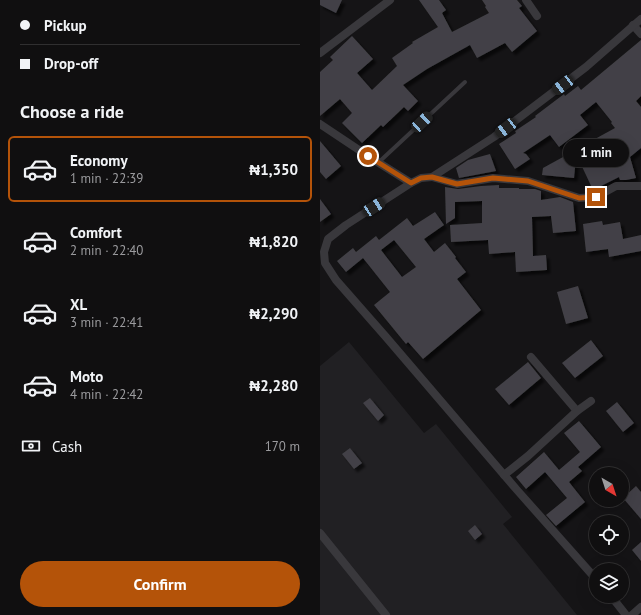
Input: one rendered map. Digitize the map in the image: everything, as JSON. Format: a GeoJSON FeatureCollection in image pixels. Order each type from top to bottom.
{"type":"FeatureCollection","features":[{"type":"Feature","properties":{"kind":"street"},"geometry":{"type":"LineString","coordinates":[[320,53],[390,0]]}},
{"type":"Feature","properties":{"kind":"street"},"geometry":{"type":"LineString","coordinates":[[526,0],[537,16]]}},
{"type":"Feature","properties":{"kind":"street"},"geometry":{"type":"LineString","coordinates":[[432,177],[507,128],[586,68],[641,19]]}},
{"type":"Feature","properties":{"kind":"street"},"geometry":{"type":"LineString","coordinates":[[633,25],[641,34]]}},
{"type":"Feature","properties":{"kind":"street"},"geometry":{"type":"LineString","coordinates":[[320,124],[411,183]]}},
{"type":"Feature","properties":{"kind":"street"},"geometry":{"type":"LineString","coordinates":[[589,571],[516,490],[336,280],[325,263],[324,252],[328,239],[346,224],[421,178],[432,177],[457,184],[493,178],[528,181],[579,198],[596,197],[616,186],[641,186]]}},
{"type":"Feature","properties":{"kind":"street"},"geometry":{"type":"LineString","coordinates":[[531,357],[577,411]]}},
{"type":"Feature","properties":{"kind":"street"},"geometry":{"type":"LineString","coordinates":[[504,475],[528,456],[577,411],[591,401]]}},
{"type":"Feature","properties":{"kind":"street"},"geometry":{"type":"LineString","coordinates":[[320,533],[386,615]]}},
{"type":"Feature","properties":{"kind":"street"},"geometry":{"type":"LineString","coordinates":[[616,603],[626,615]]}},
{"type":"Feature","properties":{"kind":"street"},"geometry":{"type":"LineString","coordinates":[[632,615],[641,607]]}},
{"type":"Feature","properties":{"kind":"lane"},"geometry":{"type":"LineString","coordinates":[[379,163],[466,82]]}},
{"type":"Feature","properties":{"kind":"shaded area"},"geometry":{"type":"Polygon","coordinates":[[[349,342],[424,433],[436,424],[512,517],[503,524],[577,615],[320,615],[320,366],[349,342]]]}},
{"type":"Feature","properties":{"kind":"building"},"geometry":{"type":"Polygon","coordinates":[[[320,0],[342,0],[336,13],[320,5],[320,0]]]}},
{"type":"Feature","properties":{"kind":"building"},"geometry":{"type":"Polygon","coordinates":[[[419,0],[439,0],[446,10],[442,13],[452,32],[489,13],[482,0],[517,0],[522,6],[519,8],[537,31],[512,52],[505,43],[477,58],[470,45],[427,69],[403,85],[418,101],[408,111],[404,107],[383,127],[381,125],[362,143],[342,123],[352,113],[340,99],[320,116],[320,72],[333,60],[330,57],[352,36],[373,59],[357,73],[372,90],[397,66],[392,58],[413,43],[412,42],[438,27],[419,0]]]}},
{"type":"Feature","properties":{"kind":"building"},"geometry":{"type":"Polygon","coordinates":[[[641,40],[641,96],[636,101],[641,107],[641,148],[630,157],[636,178],[620,180],[619,177],[593,190],[578,158],[580,158],[575,150],[615,128],[596,102],[580,115],[588,125],[559,147],[550,135],[523,153],[530,159],[515,169],[499,144],[516,133],[515,131],[536,117],[535,116],[564,94],[565,96],[578,86],[581,90],[641,40]]]}},
{"type":"Feature","properties":{"kind":"building"},"geometry":{"type":"Polygon","coordinates":[[[320,141],[341,166],[326,179],[320,172],[320,141]]]}},
{"type":"Feature","properties":{"kind":"building"},"geometry":{"type":"Polygon","coordinates":[[[490,154],[496,171],[459,178],[456,168],[468,160],[490,154]]]}},
{"type":"Feature","properties":{"kind":"building"},"geometry":{"type":"Polygon","coordinates":[[[563,157],[576,158],[574,178],[542,175],[543,168],[563,157]]]}},
{"type":"Feature","properties":{"kind":"building"},"geometry":{"type":"Polygon","coordinates":[[[499,185],[499,188],[535,189],[541,191],[541,200],[560,197],[573,202],[576,231],[553,233],[551,216],[532,217],[533,256],[546,255],[547,270],[516,272],[515,252],[489,254],[488,240],[451,242],[450,225],[482,223],[482,201],[455,202],[455,218],[446,224],[445,187],[458,189],[499,185]]]}},
{"type":"Feature","properties":{"kind":"building"},"geometry":{"type":"Polygon","coordinates":[[[320,199],[331,214],[320,222],[320,199]]]}},
{"type":"Feature","properties":{"kind":"building"},"geometry":{"type":"Polygon","coordinates":[[[435,212],[444,225],[424,239],[434,252],[445,243],[466,272],[457,279],[481,310],[423,359],[408,342],[406,344],[374,305],[390,292],[363,258],[346,272],[337,261],[353,248],[356,252],[376,236],[379,240],[407,218],[413,226],[435,212]],[[394,240],[381,250],[402,277],[416,267],[394,240]]]}},
{"type":"Feature","properties":{"kind":"building"},"geometry":{"type":"Polygon","coordinates":[[[602,221],[603,225],[620,222],[623,239],[641,235],[641,251],[609,257],[608,249],[586,252],[583,224],[602,221]]]}},
{"type":"Feature","properties":{"kind":"building"},"geometry":{"type":"Polygon","coordinates":[[[578,286],[588,318],[566,324],[557,292],[578,286]]]}},
{"type":"Feature","properties":{"kind":"building"},"geometry":{"type":"Polygon","coordinates":[[[591,340],[603,356],[575,378],[562,363],[591,340]]]}},
{"type":"Feature","properties":{"kind":"building"},"geometry":{"type":"Polygon","coordinates":[[[528,362],[541,378],[509,405],[495,389],[528,362]]]}},
{"type":"Feature","properties":{"kind":"building"},"geometry":{"type":"Polygon","coordinates":[[[370,398],[384,415],[378,421],[363,403],[370,398]]]}},
{"type":"Feature","properties":{"kind":"building"},"geometry":{"type":"Polygon","coordinates":[[[617,402],[634,423],[623,432],[606,411],[617,402]]]}},
{"type":"Feature","properties":{"kind":"building"},"geometry":{"type":"Polygon","coordinates":[[[579,421],[601,447],[578,467],[582,471],[569,482],[585,502],[556,526],[546,515],[567,498],[545,472],[526,489],[516,477],[544,452],[559,470],[580,452],[564,433],[579,421]]]}},
{"type":"Feature","properties":{"kind":"building"},"geometry":{"type":"Polygon","coordinates":[[[350,448],[362,463],[354,469],[342,454],[350,448]]]}},
{"type":"Feature","properties":{"kind":"building"},"geometry":{"type":"Polygon","coordinates":[[[636,486],[641,492],[641,519],[629,505],[629,492],[636,486]]]}},
{"type":"Feature","properties":{"kind":"building"},"geometry":{"type":"Polygon","coordinates":[[[475,525],[482,534],[475,540],[468,531],[475,525]]]}},
{"type":"Feature","properties":{"kind":"building"},"geometry":{"type":"Polygon","coordinates":[[[641,542],[641,561],[632,550],[641,542]]]}},
{"type":"Feature","properties":{"kind":"route"},"geometry":{"type":"LineString","coordinates":[[368,156],[411,183],[421,178],[432,177],[457,184],[493,178],[528,181],[579,198],[596,197]]}}]}
